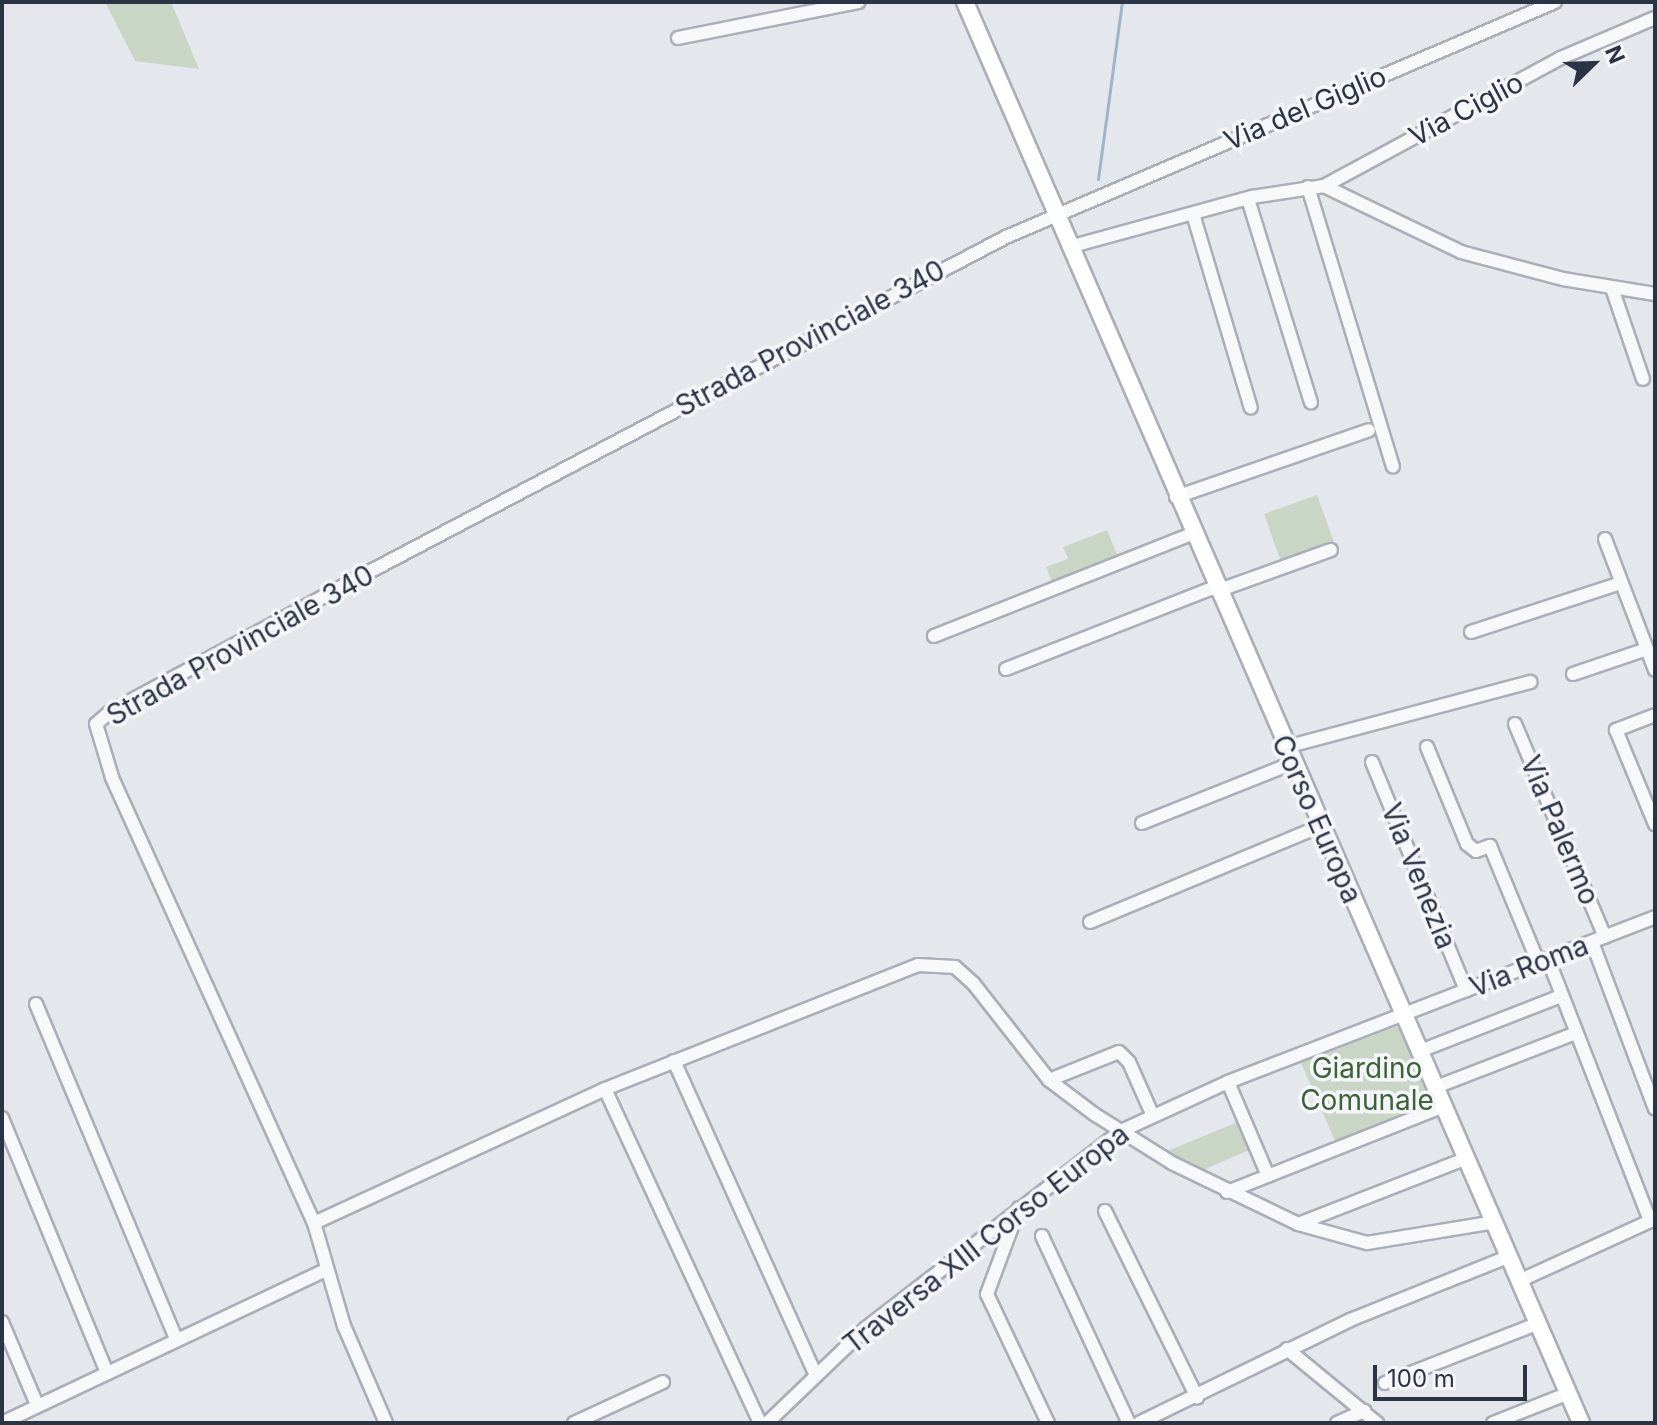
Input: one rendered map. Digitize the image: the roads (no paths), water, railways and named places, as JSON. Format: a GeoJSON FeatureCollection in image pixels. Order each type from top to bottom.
{"type":"FeatureCollection","features":[{"type":"Feature","properties":{"kind":"street"},"geometry":{"type":"LineString","coordinates":[[678,38],[858,2]]}},
{"type":"Feature","properties":{"kind":"street","name":"Corso Europa"},"geometry":{"type":"LineString","coordinates":[[965,2],[1192,534],[1581,1423]]}},
{"type":"Feature","properties":{"kind":"street","name":"Via del Giglio"},"geometry":{"type":"LineString","coordinates":[[1055,215],[1555,2]]}},
{"type":"Feature","properties":{"kind":"street","name":"Via Ciglio"},"geometry":{"type":"LineString","coordinates":[[1069,247],[1248,199],[1324,186],[1561,58],[1655,18]]}},
{"type":"Feature","properties":{"kind":"street","name":"Via Ciglio"},"geometry":{"type":"LineString","coordinates":[[1324,186],[1461,252],[1612,288],[1655,294]]}},
{"type":"Feature","properties":{"kind":"street"},"geometry":{"type":"LineString","coordinates":[[1308,187],[1393,466]]}},
{"type":"Feature","properties":{"kind":"street"},"geometry":{"type":"LineString","coordinates":[[1248,199],[1311,402]]}},
{"type":"Feature","properties":{"kind":"street"},"geometry":{"type":"LineString","coordinates":[[1193,214],[1251,408]]}},
{"type":"Feature","properties":{"kind":"street","name":"Strada Provinciale 340"},"geometry":{"type":"LineString","coordinates":[[386,1423],[326,1270],[314,1223],[112,777],[96,724],[110,712],[840,321],[1055,215]]}},
{"type":"Feature","properties":{"kind":"street"},"geometry":{"type":"LineString","coordinates":[[1612,288],[1643,379]]}},
{"type":"Feature","properties":{"kind":"street"},"geometry":{"type":"LineString","coordinates":[[1176,497],[1369,430]]}},
{"type":"Feature","properties":{"kind":"street"},"geometry":{"type":"LineString","coordinates":[[934,636],[1192,534]]}},
{"type":"Feature","properties":{"kind":"street"},"geometry":{"type":"LineString","coordinates":[[1605,539],[1655,670]]}},
{"type":"Feature","properties":{"kind":"street"},"geometry":{"type":"LineString","coordinates":[[1006,669],[1216,589],[1331,550]]}},
{"type":"Feature","properties":{"kind":"street"},"geometry":{"type":"LineString","coordinates":[[1471,632],[1621,583]]}},
{"type":"Feature","properties":{"kind":"street"},"geometry":{"type":"LineString","coordinates":[[1573,674],[1647,649]]}},
{"type":"Feature","properties":{"kind":"street"},"geometry":{"type":"LineString","coordinates":[[1286,747],[1531,682]]}},
{"type":"Feature","properties":{"kind":"street"},"geometry":{"type":"LineString","coordinates":[[1655,715],[1616,730],[1655,824]]}},
{"type":"Feature","properties":{"kind":"street","name":"Via Palermo"},"geometry":{"type":"LineString","coordinates":[[1515,724],[1598,940],[1655,1109]]}},
{"type":"Feature","properties":{"kind":"street"},"geometry":{"type":"LineString","coordinates":[[1427,747],[1467,844],[1476,851],[1490,846],[1561,996],[1652,1220],[1521,1280]]}},
{"type":"Feature","properties":{"kind":"street","name":"Via Venezia"},"geometry":{"type":"LineString","coordinates":[[1372,762],[1466,990]]}},
{"type":"Feature","properties":{"kind":"street"},"geometry":{"type":"LineString","coordinates":[[1142,823],[1293,763]]}},
{"type":"Feature","properties":{"kind":"street"},"geometry":{"type":"LineString","coordinates":[[1090,922],[1321,826]]}},
{"type":"Feature","properties":{"kind":"street","name":"Via Roma"},"geometry":{"type":"LineString","coordinates":[[1403,1013],[1655,917]]}},
{"type":"Feature","properties":{"kind":"street"},"geometry":{"type":"LineString","coordinates":[[314,1223],[605,1089],[889,973],[918,965],[955,967],[973,983],[1049,1080],[1121,1131],[1227,1192],[1298,1224],[1367,1243],[1495,1222]]}},
{"type":"Feature","properties":{"kind":"street"},"geometry":{"type":"LineString","coordinates":[[1420,1051],[1561,996]]}},
{"type":"Feature","properties":{"kind":"street"},"geometry":{"type":"LineString","coordinates":[[36,1004],[176,1338]]}},
{"type":"Feature","properties":{"kind":"street","name":"Traversa XIII Corso Europa"},"geometry":{"type":"LineString","coordinates":[[767,1423],[815,1373],[1019,1208],[1121,1131],[1152,1114],[1228,1082],[1403,1013]]}},
{"type":"Feature","properties":{"kind":"street"},"geometry":{"type":"LineString","coordinates":[[1436,1087],[1576,1033]]}},
{"type":"Feature","properties":{"kind":"street"},"geometry":{"type":"LineString","coordinates":[[1049,1080],[1119,1052],[1129,1062],[1152,1114]]}},
{"type":"Feature","properties":{"kind":"street"},"geometry":{"type":"LineString","coordinates":[[674,1061],[815,1373]]}},
{"type":"Feature","properties":{"kind":"street"},"geometry":{"type":"LineString","coordinates":[[1228,1082],[1268,1176]]}},
{"type":"Feature","properties":{"kind":"street"},"geometry":{"type":"LineString","coordinates":[[605,1089],[760,1423]]}},
{"type":"Feature","properties":{"kind":"street"},"geometry":{"type":"LineString","coordinates":[[1227,1192],[1444,1106]]}},
{"type":"Feature","properties":{"kind":"street"},"geometry":{"type":"LineString","coordinates":[[2,1118],[107,1373]]}},
{"type":"Feature","properties":{"kind":"street"},"geometry":{"type":"LineString","coordinates":[[1298,1224],[1467,1158]]}},
{"type":"Feature","properties":{"kind":"street"},"geometry":{"type":"LineString","coordinates":[[1019,1208],[987,1294],[1048,1423]]}},
{"type":"Feature","properties":{"kind":"street"},"geometry":{"type":"LineString","coordinates":[[1105,1211],[1197,1397]]}},
{"type":"Feature","properties":{"kind":"street"},"geometry":{"type":"LineString","coordinates":[[1042,1236],[1129,1423]]}},
{"type":"Feature","properties":{"kind":"street"},"geometry":{"type":"LineString","coordinates":[[1139,1423],[1284,1357],[1287,1349],[1510,1256]]}},
{"type":"Feature","properties":{"kind":"street"},"geometry":{"type":"LineString","coordinates":[[2,1423],[176,1338],[326,1270]]}},
{"type":"Feature","properties":{"kind":"street"},"geometry":{"type":"LineString","coordinates":[[2,1322],[37,1405]]}},
{"type":"Feature","properties":{"kind":"street"},"geometry":{"type":"LineString","coordinates":[[1385,1383],[1539,1323]]}},
{"type":"Feature","properties":{"kind":"street"},"geometry":{"type":"LineString","coordinates":[[1287,1349],[1377,1423]]}},
{"type":"Feature","properties":{"kind":"street"},"geometry":{"type":"LineString","coordinates":[[574,1423],[663,1382]]}},
{"type":"Feature","properties":{"kind":"street"},"geometry":{"type":"LineString","coordinates":[[1493,1423],[1569,1393]]}},
{"type":"Feature","properties":{"kind":"street"},"geometry":{"type":"LineString","coordinates":[[1337,1423],[1364,1411]]}},
{"type":"Feature","properties":{"kind":"waterway"},"geometry":{"type":"LineString","coordinates":[[1098,179],[1122,2]]}},
{"type":"Feature","properties":{"kind":"park label","name":"Giardino Comunale"},"geometry":{"type":"Point","coordinates":[1367,1084]}}]}
